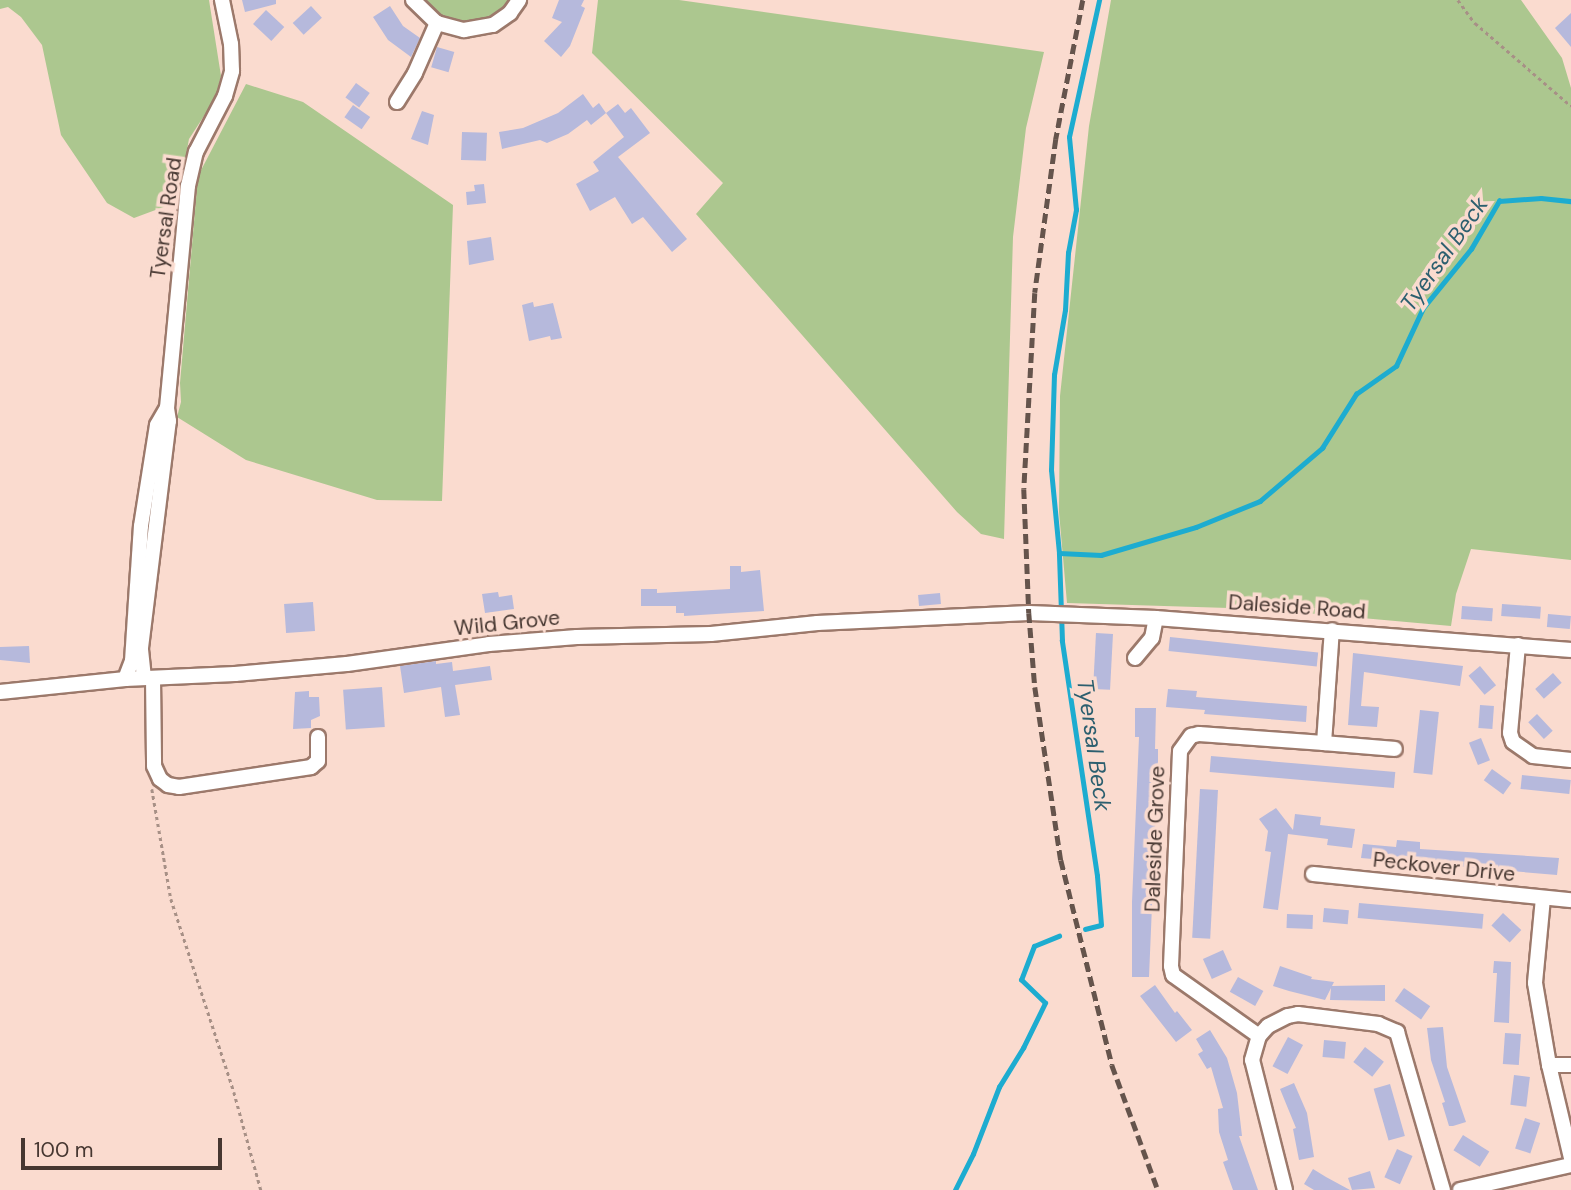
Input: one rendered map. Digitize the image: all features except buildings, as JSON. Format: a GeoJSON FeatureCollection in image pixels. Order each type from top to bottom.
{"type":"FeatureCollection","features":[{"type":"Feature","properties":{"kind":"street","name":"Tyersal Road"},"geometry":{"type":"LineString","coordinates":[[167,408],[191,166],[202,137],[225,96],[232,71],[231,44],[222,0]]}},
{"type":"Feature","properties":{"kind":"street"},"geometry":{"type":"LineString","coordinates":[[413,0],[437,23],[464,30],[483,29],[510,13],[519,0]]}},
{"type":"Feature","properties":{"kind":"street"},"geometry":{"type":"LineString","coordinates":[[397,102],[415,73],[437,23]]}},
{"type":"Feature","properties":{"kind":"street"},"geometry":{"type":"LineString","coordinates":[[167,408],[169,421],[141,648],[149,678],[154,766],[160,779],[168,785],[179,787],[311,767],[318,761],[318,737]]}},
{"type":"Feature","properties":{"kind":"street"},"geometry":{"type":"LineString","coordinates":[[125,679],[132,661],[143,514],[157,425],[167,408]]}},
{"type":"Feature","properties":{"kind":"street","name":"Wild Grove"},"geometry":{"type":"LineString","coordinates":[[0,692],[125,679],[347,664],[489,645],[577,637],[711,634],[817,623],[1019,614]]}},
{"type":"Feature","properties":{"kind":"street","name":"Daleside Road"},"geometry":{"type":"LineString","coordinates":[[1019,614],[1156,618],[1571,650]]}},
{"type":"Feature","properties":{"kind":"street"},"geometry":{"type":"LineString","coordinates":[[1135,657],[1152,638],[1156,618]]}},
{"type":"Feature","properties":{"kind":"street"},"geometry":{"type":"LineString","coordinates":[[1324,743],[1332,630]]}},
{"type":"Feature","properties":{"kind":"street"},"geometry":{"type":"LineString","coordinates":[[1518,645],[1510,733],[1513,742],[1533,756],[1571,760]]}},
{"type":"Feature","properties":{"kind":"street","name":"Daleside Grove"},"geometry":{"type":"LineString","coordinates":[[1259,1036],[1173,975],[1171,966],[1180,751],[1191,736],[1199,734],[1395,748]]}},
{"type":"Feature","properties":{"kind":"street","name":"Peckover Drive"},"geometry":{"type":"LineString","coordinates":[[1313,874],[1571,900]]}},
{"type":"Feature","properties":{"kind":"street"},"geometry":{"type":"LineString","coordinates":[[1543,898],[1535,983],[1549,1065],[1571,1158]]}},
{"type":"Feature","properties":{"kind":"street"},"geometry":{"type":"LineString","coordinates":[[1284,1190],[1252,1068],[1254,1046],[1259,1036],[1278,1020],[1298,1014],[1378,1024],[1397,1031],[1443,1190]]}},
{"type":"Feature","properties":{"kind":"street"},"geometry":{"type":"LineString","coordinates":[[1549,1065],[1571,1065]]}},
{"type":"Feature","properties":{"kind":"street"},"geometry":{"type":"LineString","coordinates":[[1460,1190],[1571,1165]]}},
{"type":"Feature","properties":{"kind":"path"},"geometry":{"type":"LineString","coordinates":[[1458,0],[1475,23],[1571,106]]}},
{"type":"Feature","properties":{"kind":"path"},"geometry":{"type":"LineString","coordinates":[[151,782],[171,899],[234,1092],[261,1190]]}},
{"type":"Feature","properties":{"kind":"green space"},"geometry":{"type":"Polygon","coordinates":[[[0,0],[209,0],[221,76],[215,99],[189,139],[177,202],[134,218],[107,203],[61,135],[42,45],[21,17],[8,7],[0,9],[0,0]]]}},
{"type":"Feature","properties":{"kind":"green space"},"geometry":{"type":"Polygon","coordinates":[[[420,0],[512,0],[498,16],[468,26],[440,18],[420,0]]]}},
{"type":"Feature","properties":{"kind":"green space"},"geometry":{"type":"Polygon","coordinates":[[[598,0],[679,0],[1044,52],[1026,128],[1013,237],[1004,539],[981,534],[957,512],[696,214],[723,183],[592,53],[598,0]]]}},
{"type":"Feature","properties":{"kind":"green space"},"geometry":{"type":"Polygon","coordinates":[[[1111,0],[1521,0],[1562,58],[1571,88],[1571,560],[1471,549],[1456,594],[1451,626],[1261,609],[1067,603],[1059,512],[1060,396],[1089,126],[1111,0]]]}},
{"type":"Feature","properties":{"kind":"green space"},"geometry":{"type":"Polygon","coordinates":[[[246,84],[303,102],[453,205],[442,501],[377,500],[246,460],[177,417],[181,402],[180,383],[198,176],[246,84]]]}},
{"type":"Feature","properties":{"kind":"waterway","name":"Tyersal Beck"},"geometry":{"type":"LineString","coordinates":[[1085,929],[1101,925],[1097,876],[1062,641],[1059,553],[1051,470],[1054,375],[1065,310],[1068,253],[1076,210],[1069,137],[1099,0]]}},
{"type":"Feature","properties":{"kind":"waterway","name":"Tyersal Beck"},"geometry":{"type":"LineString","coordinates":[[1059,553],[1101,555],[1196,527],[1260,501],[1322,448],[1356,394],[1396,366],[1423,308],[1471,249],[1499,201],[1541,198],[1571,201]]}},
{"type":"Feature","properties":{"kind":"waterway","name":"Tyersal Beck"},"geometry":{"type":"LineString","coordinates":[[955,1190],[973,1154],[999,1087],[1023,1048],[1045,1003],[1021,980],[1034,946],[1059,936]]}},
{"type":"Feature","properties":{"kind":"railway"},"geometry":{"type":"LineString","coordinates":[[1083,0],[1056,139],[1035,293],[1024,489],[1029,613],[1035,687],[1061,860],[1112,1065],[1158,1190]]}}]}
